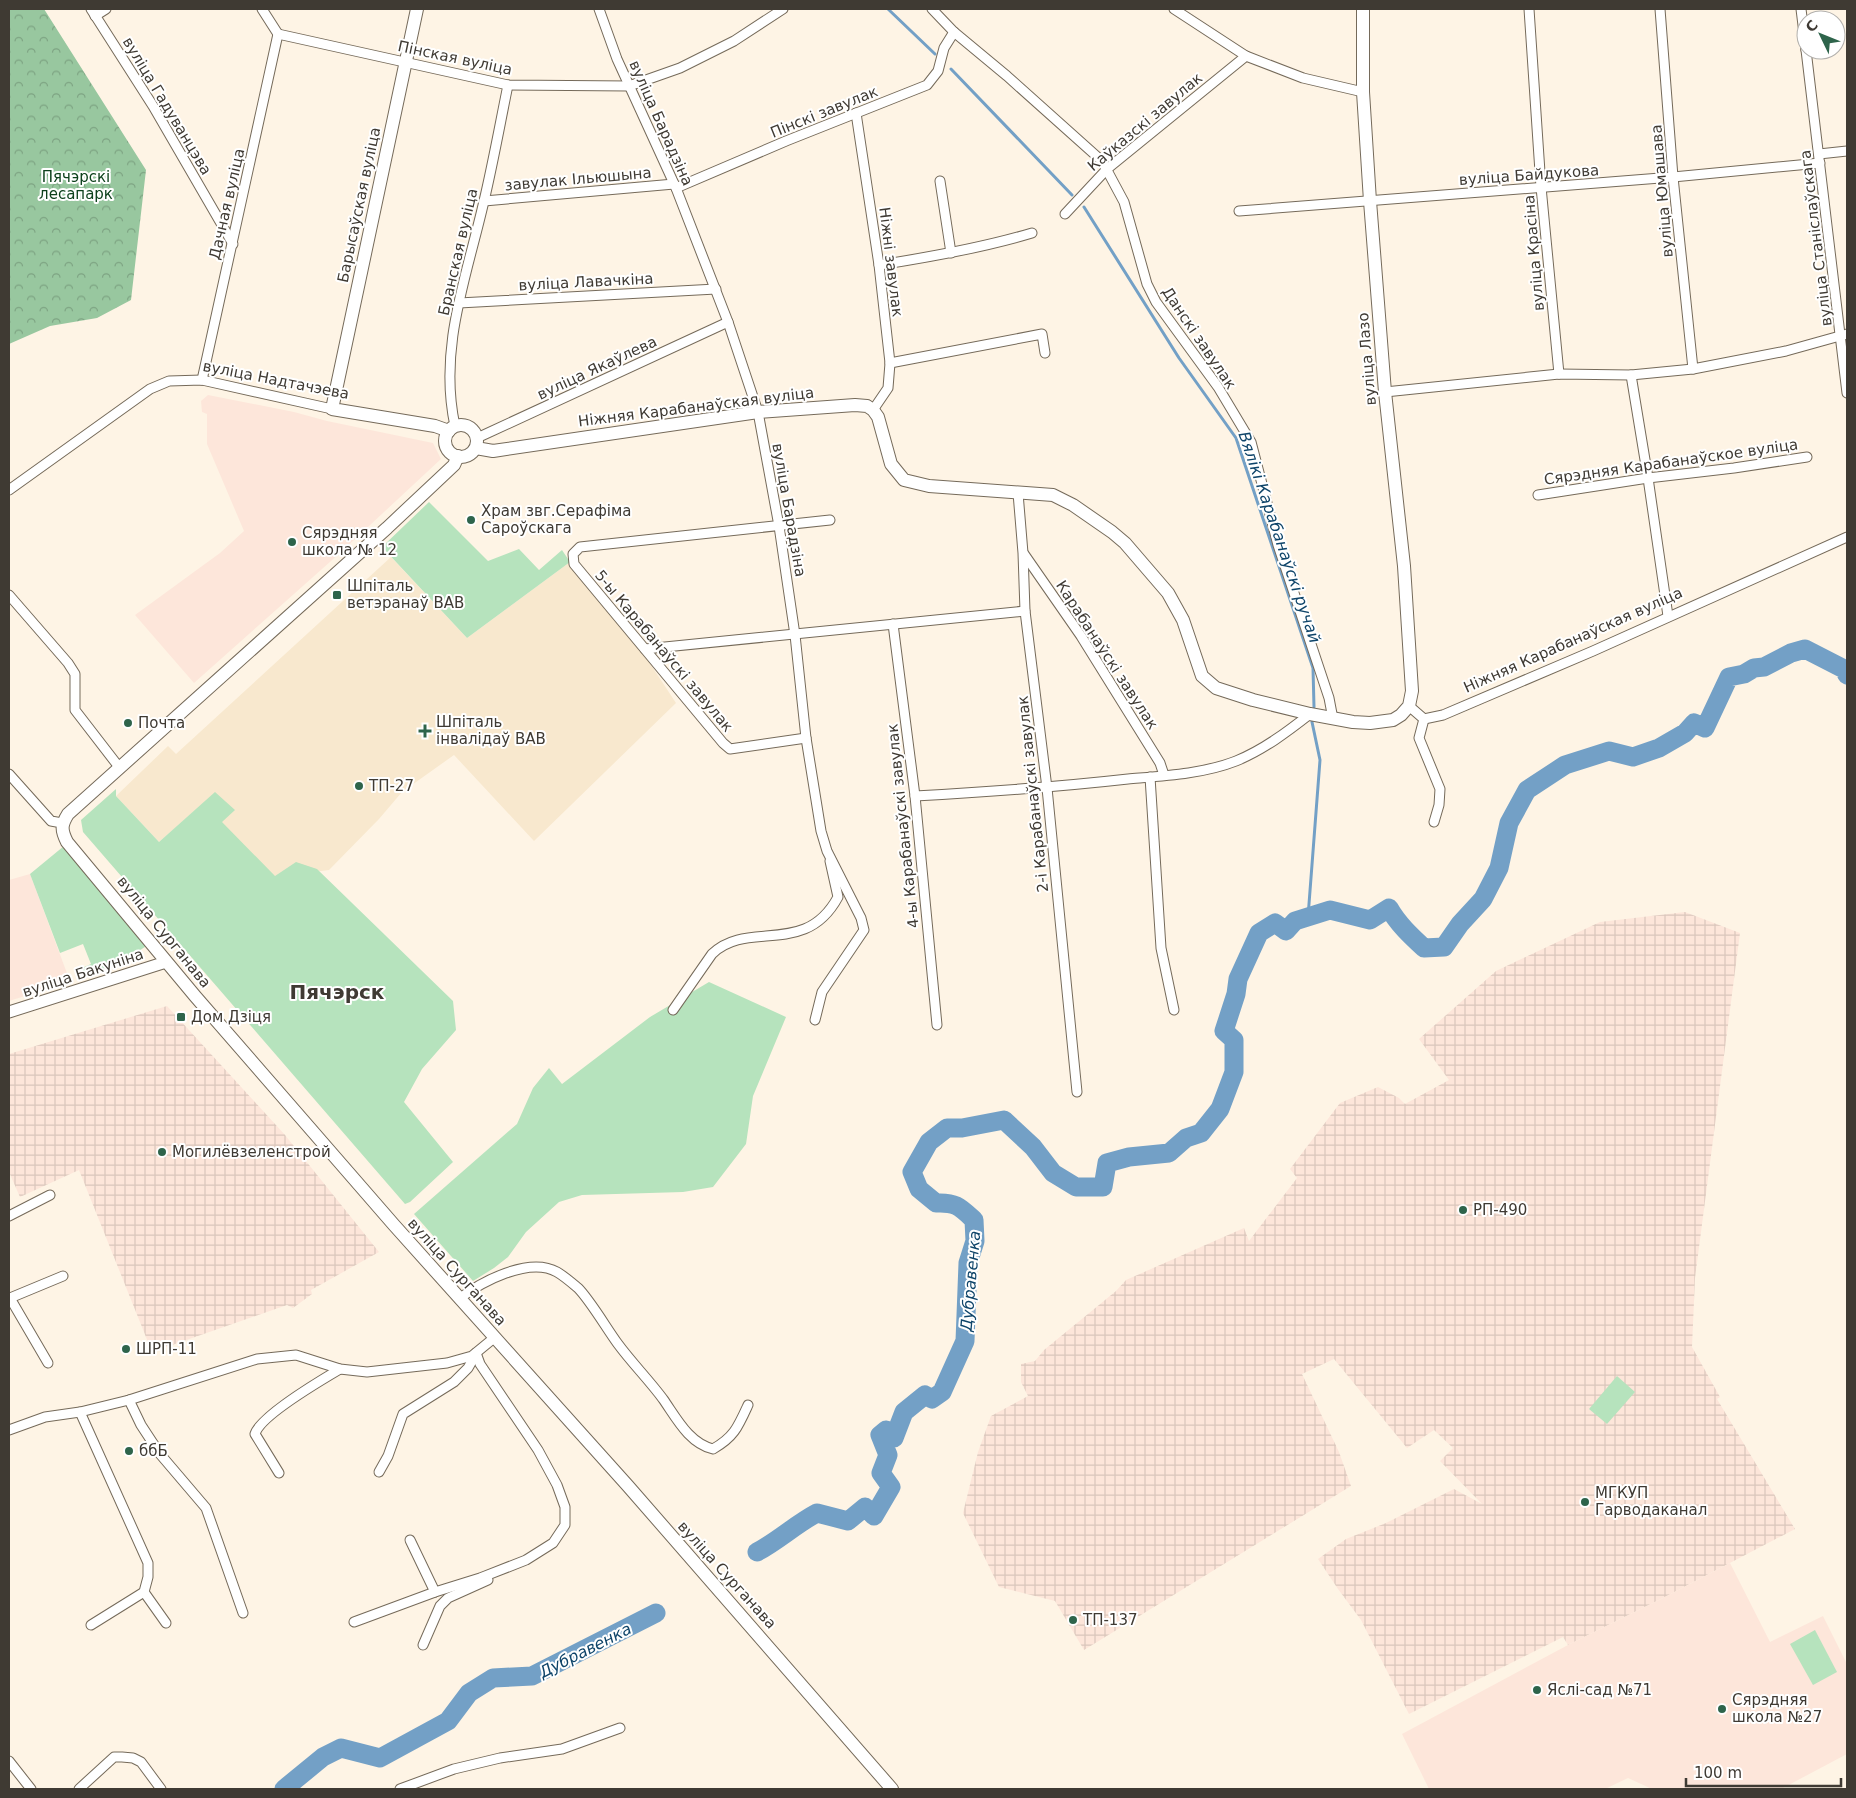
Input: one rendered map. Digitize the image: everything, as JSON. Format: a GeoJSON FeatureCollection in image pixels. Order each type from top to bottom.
{"type":"FeatureCollection","features":[{"type":"Feature","properties":{"kind":"main road","name":"Барысаўская вуліца"},"geometry":{"type":"LineString","coordinates":[[332,409],[417,9]]}},
{"type":"Feature","properties":{"kind":"main road","name":"вуліца Лазо"},"geometry":{"type":"LineString","coordinates":[[1363,9],[1363,92],[1370,201],[1386,392],[1404,566],[1412,690],[1409,706]]}},
{"type":"Feature","properties":{"kind":"main road","name":"Ніжняя Карабанаўская вуліца"},"geometry":{"type":"LineString","coordinates":[[476,443],[494,451],[758,412],[855,405],[866,406],[873,410]]}},
{"type":"Feature","properties":{"kind":"main road","name":"вуліца Надтачэева"},"geometry":{"type":"LineString","coordinates":[[332,409],[452,429]]}},
{"type":"Feature","properties":{"kind":"main road"},"geometry":{"type":"LineString","coordinates":[[873,410],[878,418],[891,464],[904,480],[929,486],[1053,495],[1073,505],[1112,532],[1125,543],[1168,593],[1183,620],[1202,676],[1216,688],[1253,700],[1310,714],[1333,719],[1370,723],[1393,720],[1401,715],[1409,706]]}},
{"type":"Feature","properties":{"kind":"main road"},"geometry":{"type":"LineString","coordinates":[[462,425],[469,427],[474,432],[476,443],[471,453],[465,456],[458,456],[451,453],[446,446],[446,438],[452,429],[462,425]]}},
{"type":"Feature","properties":{"kind":"main road"},"geometry":{"type":"LineString","coordinates":[[62,823],[68,814],[119,767],[387,528],[454,465],[458,456]]}},
{"type":"Feature","properties":{"kind":"main road","name":"вуліца Сурганава"},"geometry":{"type":"LineString","coordinates":[[62,823],[62,832],[67,842],[166,962],[459,1299],[628,1486],[892,1789]]}},
{"type":"Feature","properties":{"kind":"street"},"geometry":{"type":"LineString","coordinates":[[93,12],[106,9]]}},
{"type":"Feature","properties":{"kind":"street"},"geometry":{"type":"LineString","coordinates":[[262,9],[278,34]]}},
{"type":"Feature","properties":{"kind":"street","name":"вуліца Барадзіна"},"geometry":{"type":"LineString","coordinates":[[599,9],[629,86],[675,186],[716,289],[758,412],[779,526],[795,635],[806,738],[821,831],[827,851],[861,918],[864,930],[822,992],[815,1020]]}},
{"type":"Feature","properties":{"kind":"street","name":"Пінская вуліца"},"geometry":{"type":"LineString","coordinates":[[278,34],[508,85],[629,86],[680,68],[726,45],[783,9]]}},
{"type":"Feature","properties":{"kind":"street","name":"Данскі завулак"},"geometry":{"type":"LineString","coordinates":[[932,9],[954,32],[1007,76],[1102,161],[1107,169],[1124,202],[1147,284],[1156,302],[1218,387],[1251,442],[1278,545],[1329,698],[1333,719]]}},
{"type":"Feature","properties":{"kind":"street"},"geometry":{"type":"LineString","coordinates":[[1174,9],[1246,56],[1303,78],[1363,92]]}},
{"type":"Feature","properties":{"kind":"street","name":"вуліца Красіна"},"geometry":{"type":"LineString","coordinates":[[1529,9],[1541,187],[1559,374]]}},
{"type":"Feature","properties":{"kind":"street","name":"вуліца Юмашава"},"geometry":{"type":"LineString","coordinates":[[1660,9],[1673,178],[1694,370]]}},
{"type":"Feature","properties":{"kind":"street","name":"вуліца Гадуванцэва"},"geometry":{"type":"LineString","coordinates":[[93,12],[154,106],[233,244]]}},
{"type":"Feature","properties":{"kind":"street","name":"Пінскі завулак"},"geometry":{"type":"LineString","coordinates":[[675,186],[927,85],[938,71],[944,48],[954,32]]}},
{"type":"Feature","properties":{"kind":"street","name":"Дачная вуліца"},"geometry":{"type":"LineString","coordinates":[[202,380],[278,34]]}},
{"type":"Feature","properties":{"kind":"street","name":"Каўказскі завулак"},"geometry":{"type":"LineString","coordinates":[[1065,214],[1107,169],[1246,56]]}},
{"type":"Feature","properties":{"kind":"street","name":"вуліца Станіслаўскага"},"geometry":{"type":"LineString","coordinates":[[1807,60],[1844,334],[1847,393]]}},
{"type":"Feature","properties":{"kind":"street","name":"Бранская вуліца"},"geometry":{"type":"LineString","coordinates":[[452,429],[449,390],[451,343],[484,201],[508,85]]}},
{"type":"Feature","properties":{"kind":"street","name":"Ніжні завулак"},"geometry":{"type":"LineString","coordinates":[[856,113],[879,265],[890,363],[888,388],[873,410]]}},
{"type":"Feature","properties":{"kind":"street","name":"вуліца Байдукова"},"geometry":{"type":"LineString","coordinates":[[1239,211],[1673,178],[1820,158],[1847,151]]}},
{"type":"Feature","properties":{"kind":"street"},"geometry":{"type":"LineString","coordinates":[[940,181],[951,253]]}},
{"type":"Feature","properties":{"kind":"street","name":"завулак Ільюшына"},"geometry":{"type":"LineString","coordinates":[[484,201],[675,186]]}},
{"type":"Feature","properties":{"kind":"street"},"geometry":{"type":"LineString","coordinates":[[879,265],[997,244],[1032,233]]}},
{"type":"Feature","properties":{"kind":"street","name":"вуліца Лавачкіна"},"geometry":{"type":"LineString","coordinates":[[459,302],[716,289]]}},
{"type":"Feature","properties":{"kind":"street","name":"вуліца Якаўлева"},"geometry":{"type":"LineString","coordinates":[[476,443],[728,322]]}},
{"type":"Feature","properties":{"kind":"street"},"geometry":{"type":"LineString","coordinates":[[890,363],[1042,334],[1045,352]]}},
{"type":"Feature","properties":{"kind":"street"},"geometry":{"type":"LineString","coordinates":[[1386,392],[1559,374],[1631,375],[1694,370],[1786,350],[1844,334]]}},
{"type":"Feature","properties":{"kind":"street"},"geometry":{"type":"LineString","coordinates":[[1631,375],[1668,616]]}},
{"type":"Feature","properties":{"kind":"street","name":"вуліца Надтачэева"},"geometry":{"type":"LineString","coordinates":[[9,490],[150,389],[169,381],[202,380],[332,409]]}},
{"type":"Feature","properties":{"kind":"street","name":"Сярэдняя Карабанаўское вуліца"},"geometry":{"type":"LineString","coordinates":[[1538,495],[1807,457]]}},
{"type":"Feature","properties":{"kind":"street","name":"2-і Карабанаўскі завулак"},"geometry":{"type":"LineString","coordinates":[[1018,493],[1025,611],[1047,788],[1077,1092]]}},
{"type":"Feature","properties":{"kind":"street"},"geometry":{"type":"LineString","coordinates":[[779,526],[830,520]]}},
{"type":"Feature","properties":{"kind":"street","name":"5-ы Карабанаўскі завулак"},"geometry":{"type":"LineString","coordinates":[[779,526],[580,547],[573,554],[574,564],[722,744],[730,748],[806,738]]}},
{"type":"Feature","properties":{"kind":"street","name":"Ніжняя Карабанаўская вуліца"},"geometry":{"type":"LineString","coordinates":[[1424,719],[1443,715],[1593,651],[1847,537]]}},
{"type":"Feature","properties":{"kind":"street","name":"Карабанаўскі завулак"},"geometry":{"type":"LineString","coordinates":[[1023,553],[1080,636],[1160,763],[1164,775]]}},
{"type":"Feature","properties":{"kind":"street"},"geometry":{"type":"LineString","coordinates":[[9,595],[68,663],[75,674],[76,710],[119,767]]}},
{"type":"Feature","properties":{"kind":"street"},"geometry":{"type":"LineString","coordinates":[[645,649],[1025,611]]}},
{"type":"Feature","properties":{"kind":"street","name":"4-ы Карабанаўскі завулак"},"geometry":{"type":"LineString","coordinates":[[893,624],[915,796],[937,1025]]}},
{"type":"Feature","properties":{"kind":"street"},"geometry":{"type":"LineString","coordinates":[[1409,706],[1424,719],[1418,738],[1440,789],[1439,805],[1434,822]]}},
{"type":"Feature","properties":{"kind":"street"},"geometry":{"type":"LineString","coordinates":[[915,796],[1047,788],[1210,769],[1236,761],[1288,731],[1310,714]]}},
{"type":"Feature","properties":{"kind":"street"},"geometry":{"type":"LineString","coordinates":[[9,774],[51,821],[62,823]]}},
{"type":"Feature","properties":{"kind":"street"},"geometry":{"type":"LineString","coordinates":[[1150,777],[1161,948],[1174,1010]]}},
{"type":"Feature","properties":{"kind":"street"},"geometry":{"type":"LineString","coordinates":[[673,1010],[712,954],[720,946],[749,938],[781,936],[807,928],[824,919],[838,897],[827,851]]}},
{"type":"Feature","properties":{"kind":"street","name":"вуліца Бакуніна"},"geometry":{"type":"LineString","coordinates":[[9,1012],[166,962]]}},
{"type":"Feature","properties":{"kind":"street"},"geometry":{"type":"LineString","coordinates":[[9,1216],[50,1195]]}},
{"type":"Feature","properties":{"kind":"street"},"geometry":{"type":"LineString","coordinates":[[459,1299],[475,1287],[517,1269],[538,1267],[556,1271],[579,1289],[622,1350],[654,1386],[691,1438],[704,1447],[713,1449],[729,1440],[740,1423],[748,1405]]}},
{"type":"Feature","properties":{"kind":"street"},"geometry":{"type":"LineString","coordinates":[[48,1363],[10,1299],[63,1276]]}},
{"type":"Feature","properties":{"kind":"street"},"geometry":{"type":"LineString","coordinates":[[9,1430],[45,1417],[80,1412],[129,1400],[257,1359],[296,1354],[340,1370],[367,1372],[447,1363],[476,1354],[494,1338]]}},
{"type":"Feature","properties":{"kind":"street"},"geometry":{"type":"LineString","coordinates":[[379,1472],[388,1456],[402,1414],[454,1382],[468,1368],[476,1354]]}},
{"type":"Feature","properties":{"kind":"street"},"geometry":{"type":"LineString","coordinates":[[354,1622],[495,1573],[534,1556],[553,1543],[565,1525],[565,1507],[557,1485],[538,1450],[480,1364],[476,1354]]}},
{"type":"Feature","properties":{"kind":"street"},"geometry":{"type":"LineString","coordinates":[[279,1473],[256,1434],[257,1427],[284,1405],[340,1370]]}},
{"type":"Feature","properties":{"kind":"street"},"geometry":{"type":"LineString","coordinates":[[129,1400],[141,1424],[160,1454],[206,1508],[243,1612]]}},
{"type":"Feature","properties":{"kind":"street"},"geometry":{"type":"LineString","coordinates":[[80,1412],[148,1563],[148,1577],[144,1592],[91,1625]]}},
{"type":"Feature","properties":{"kind":"street"},"geometry":{"type":"LineString","coordinates":[[410,1540],[436,1592]]}},
{"type":"Feature","properties":{"kind":"street"},"geometry":{"type":"LineString","coordinates":[[423,1645],[440,1606],[448,1598],[486,1582],[495,1573]]}},
{"type":"Feature","properties":{"kind":"street"},"geometry":{"type":"LineString","coordinates":[[144,1592],[166,1623]]}},
{"type":"Feature","properties":{"kind":"street"},"geometry":{"type":"LineString","coordinates":[[400,1789],[454,1769],[500,1758],[562,1749],[620,1728]]}},
{"type":"Feature","properties":{"kind":"street"},"geometry":{"type":"LineString","coordinates":[[79,1789],[114,1757],[122,1757],[132,1758],[140,1762],[161,1789]]}},
{"type":"Feature","properties":{"kind":"street"},"geometry":{"type":"LineString","coordinates":[[9,1761],[30,1789]]}},
{"type":"Feature","properties":{"kind":"shaded area","name":"Сярэдняя школа № 12"},"geometry":{"type":"Polygon","coordinates":[[[208,395],[433,443],[441,459],[340,553],[194,683],[135,615],[220,553],[244,531],[207,444],[207,414],[202,412],[201,401],[208,395]]]}},
{"type":"Feature","properties":{"kind":"shaded area","name":"Шпіталь інвалідаў ВАВ"},"geometry":{"type":"Polygon","coordinates":[[[391,557],[467,638],[570,562],[645,656],[676,703],[534,841],[454,755],[402,792],[379,819],[329,870],[305,873],[279,895],[200,806],[159,842],[116,796],[168,746],[176,754],[391,557]]]}},
{"type":"Feature","properties":{"kind":"shaded area"},"geometry":{"type":"Polygon","coordinates":[[[30,874],[68,976],[58,980],[60,985],[9,1001],[9,880],[30,874]]]}},
{"type":"Feature","properties":{"kind":"shaded area"},"geometry":{"type":"Polygon","coordinates":[[[1685,912],[1740,933],[1695,1278],[1692,1347],[1720,1397],[1717,1399],[1795,1529],[1568,1645],[1563,1637],[1409,1714],[1361,1620],[1318,1559],[1346,1539],[1386,1523],[1454,1489],[1482,1504],[1440,1461],[1453,1448],[1434,1430],[1407,1448],[1334,1359],[1302,1374],[1339,1452],[1351,1486],[1084,1650],[1055,1601],[999,1587],[963,1513],[978,1452],[991,1416],[1028,1396],[1021,1382],[1021,1364],[1035,1361],[1044,1350],[1116,1291],[1126,1280],[1244,1228],[1249,1241],[1297,1178],[1290,1169],[1340,1103],[1378,1087],[1399,1098],[1405,1104],[1449,1080],[1419,1039],[1496,971],[1600,922],[1685,912]]]}},
{"type":"Feature","properties":{"kind":"shaded area"},"geometry":{"type":"Polygon","coordinates":[[[167,1006],[285,1135],[379,1252],[311,1290],[312,1294],[293,1308],[287,1305],[152,1352],[79,1170],[20,1197],[9,1172],[9,1054],[167,1006]]]}},
{"type":"Feature","properties":{"kind":"shaded area","name":"Сярэдняя школа №27"},"geometry":{"type":"Polygon","coordinates":[[[1730,1563],[1770,1642],[1823,1616],[1847,1664],[1847,1754],[1781,1789],[1652,1789],[1628,1778],[1605,1789],[1429,1789],[1402,1734],[1568,1645],[1730,1563]]]}},
{"type":"Feature","properties":{"kind":"green space","name":"Пячэрскі лесапарк"},"geometry":{"type":"Polygon","coordinates":[[[9,9],[44,9],[146,170],[131,300],[97,318],[50,326],[9,344],[9,9]]]}},
{"type":"Feature","properties":{"kind":"green space"},"geometry":{"type":"Polygon","coordinates":[[[429,502],[488,561],[519,549],[539,570],[562,550],[570,562],[467,638],[382,547],[429,502]]]}},
{"type":"Feature","properties":{"kind":"green space"},"geometry":{"type":"Polygon","coordinates":[[[116,789],[116,796],[159,842],[215,792],[235,810],[222,822],[275,876],[296,862],[317,869],[453,1001],[456,1030],[422,1069],[404,1102],[453,1162],[410,1202],[405,1204],[83,832],[81,820],[116,789]]]}},
{"type":"Feature","properties":{"kind":"green space"},"geometry":{"type":"Polygon","coordinates":[[[64,846],[151,943],[134,954],[114,960],[112,966],[86,974],[83,973],[82,968],[91,964],[83,944],[60,953],[30,874],[64,846]]]}},
{"type":"Feature","properties":{"kind":"green space"},"geometry":{"type":"Polygon","coordinates":[[[709,982],[786,1017],[753,1096],[746,1144],[713,1187],[683,1192],[582,1195],[559,1202],[526,1232],[508,1257],[473,1281],[414,1214],[517,1124],[533,1088],[549,1068],[562,1084],[650,1017],[709,982]]]}},
{"type":"Feature","properties":{"kind":"green space"},"geometry":{"type":"Polygon","coordinates":[[[1617,1376],[1635,1392],[1607,1424],[1589,1409],[1617,1376]]]}},
{"type":"Feature","properties":{"kind":"green space"},"geometry":{"type":"Polygon","coordinates":[[[1815,1630],[1837,1672],[1813,1685],[1790,1644],[1815,1630]]]}},
{"type":"Feature","properties":{"kind":"waterway","name":"Вялікі Карабанаўскі ручай"},"geometry":{"type":"LineString","coordinates":[[888,9],[935,54]]}},
{"type":"Feature","properties":{"kind":"waterway","name":"Вялікі Карабанаўскі ручай"},"geometry":{"type":"LineString","coordinates":[[951,69],[1072,195]]}},
{"type":"Feature","properties":{"kind":"waterway","name":"Вялікі Карабанаўскі ручай"},"geometry":{"type":"LineString","coordinates":[[1084,207],[1179,358],[1236,438],[1313,668],[1314,707]]}},
{"type":"Feature","properties":{"kind":"waterway","name":"Дубравенка"},"geometry":{"type":"LineString","coordinates":[[757,1552],[817,1513],[848,1521],[865,1507],[874,1516],[891,1487],[881,1473],[888,1455],[880,1435],[886,1430],[894,1438],[904,1412],[925,1395],[932,1399],[942,1392],[965,1341],[968,1263],[975,1241],[974,1220],[957,1206],[948,1203],[936,1203],[919,1189],[912,1172],[929,1142],[947,1128],[962,1128],[1004,1120],[1033,1147],[1053,1173],[1076,1187],[1103,1187],[1107,1163],[1129,1157],[1169,1153],[1186,1138],[1201,1133],[1220,1109],[1234,1072],[1234,1040],[1224,1031],[1236,994],[1238,979],[1259,933],[1275,923],[1286,931],[1295,921],[1330,910],[1370,920],[1389,908],[1401,925],[1424,948],[1444,947],[1460,924],[1483,899],[1499,868],[1509,823],[1527,790],[1565,765],[1609,751],[1633,757],[1659,748],[1685,733],[1694,723],[1705,728],[1729,677],[1744,674],[1754,668],[1764,667],[1791,653],[1805,649],[1844,669],[1847,675]]}},
{"type":"Feature","properties":{"kind":"waterway","name":"Вялікі Карабанаўскі ручай"},"geometry":{"type":"LineString","coordinates":[[1308,917],[1320,760],[1312,722]]}},
{"type":"Feature","properties":{"kind":"waterway","name":"Дубравенка"},"geometry":{"type":"LineString","coordinates":[[284,1789],[323,1757],[341,1748],[380,1758],[448,1721],[469,1693],[493,1678],[532,1676],[656,1613]]}},
{"type":"Feature","properties":{"kind":"place","name":"Храм звг.Серафіма Сароўскага"},"geometry":{"type":"Point","coordinates":[471,520]}},
{"type":"Feature","properties":{"kind":"place","name":"Сярэдняя школа № 12"},"geometry":{"type":"Point","coordinates":[292,542]}},
{"type":"Feature","properties":{"kind":"place","name":"Шпіталь ветэранаў ВАВ"},"geometry":{"type":"Point","coordinates":[337,595]}},
{"type":"Feature","properties":{"kind":"place","name":"Почта"},"geometry":{"type":"Point","coordinates":[128,723]}},
{"type":"Feature","properties":{"kind":"place","name":"Шпіталь інвалідаў ВАВ"},"geometry":{"type":"Point","coordinates":[425,731]}},
{"type":"Feature","properties":{"kind":"place","name":"ТП-27"},"geometry":{"type":"Point","coordinates":[359,786]}},
{"type":"Feature","properties":{"kind":"place","name":"Дом Дзіця"},"geometry":{"type":"Point","coordinates":[181,1017]}},
{"type":"Feature","properties":{"kind":"place","name":"Могилёвзеленстрой"},"geometry":{"type":"Point","coordinates":[162,1152]}},
{"type":"Feature","properties":{"kind":"place","name":"РП-490"},"geometry":{"type":"Point","coordinates":[1463,1210]}},
{"type":"Feature","properties":{"kind":"place","name":"ШРП-11"},"geometry":{"type":"Point","coordinates":[126,1349]}},
{"type":"Feature","properties":{"kind":"place","name":"ббБ"},"geometry":{"type":"Point","coordinates":[129,1451]}},
{"type":"Feature","properties":{"kind":"place","name":"МГКУП Гарводаканал"},"geometry":{"type":"Point","coordinates":[1585,1502]}},
{"type":"Feature","properties":{"kind":"place","name":"ТП-137"},"geometry":{"type":"Point","coordinates":[1073,1620]}},
{"type":"Feature","properties":{"kind":"place","name":"Яслі-сад №71"},"geometry":{"type":"Point","coordinates":[1537,1690]}},
{"type":"Feature","properties":{"kind":"place","name":"Сярэдняя школа №27"},"geometry":{"type":"Point","coordinates":[1722,1709]}},
{"type":"Feature","properties":{"kind":"district","name":"Пячэрск"},"geometry":{"type":"Point","coordinates":[337,992]}}]}
